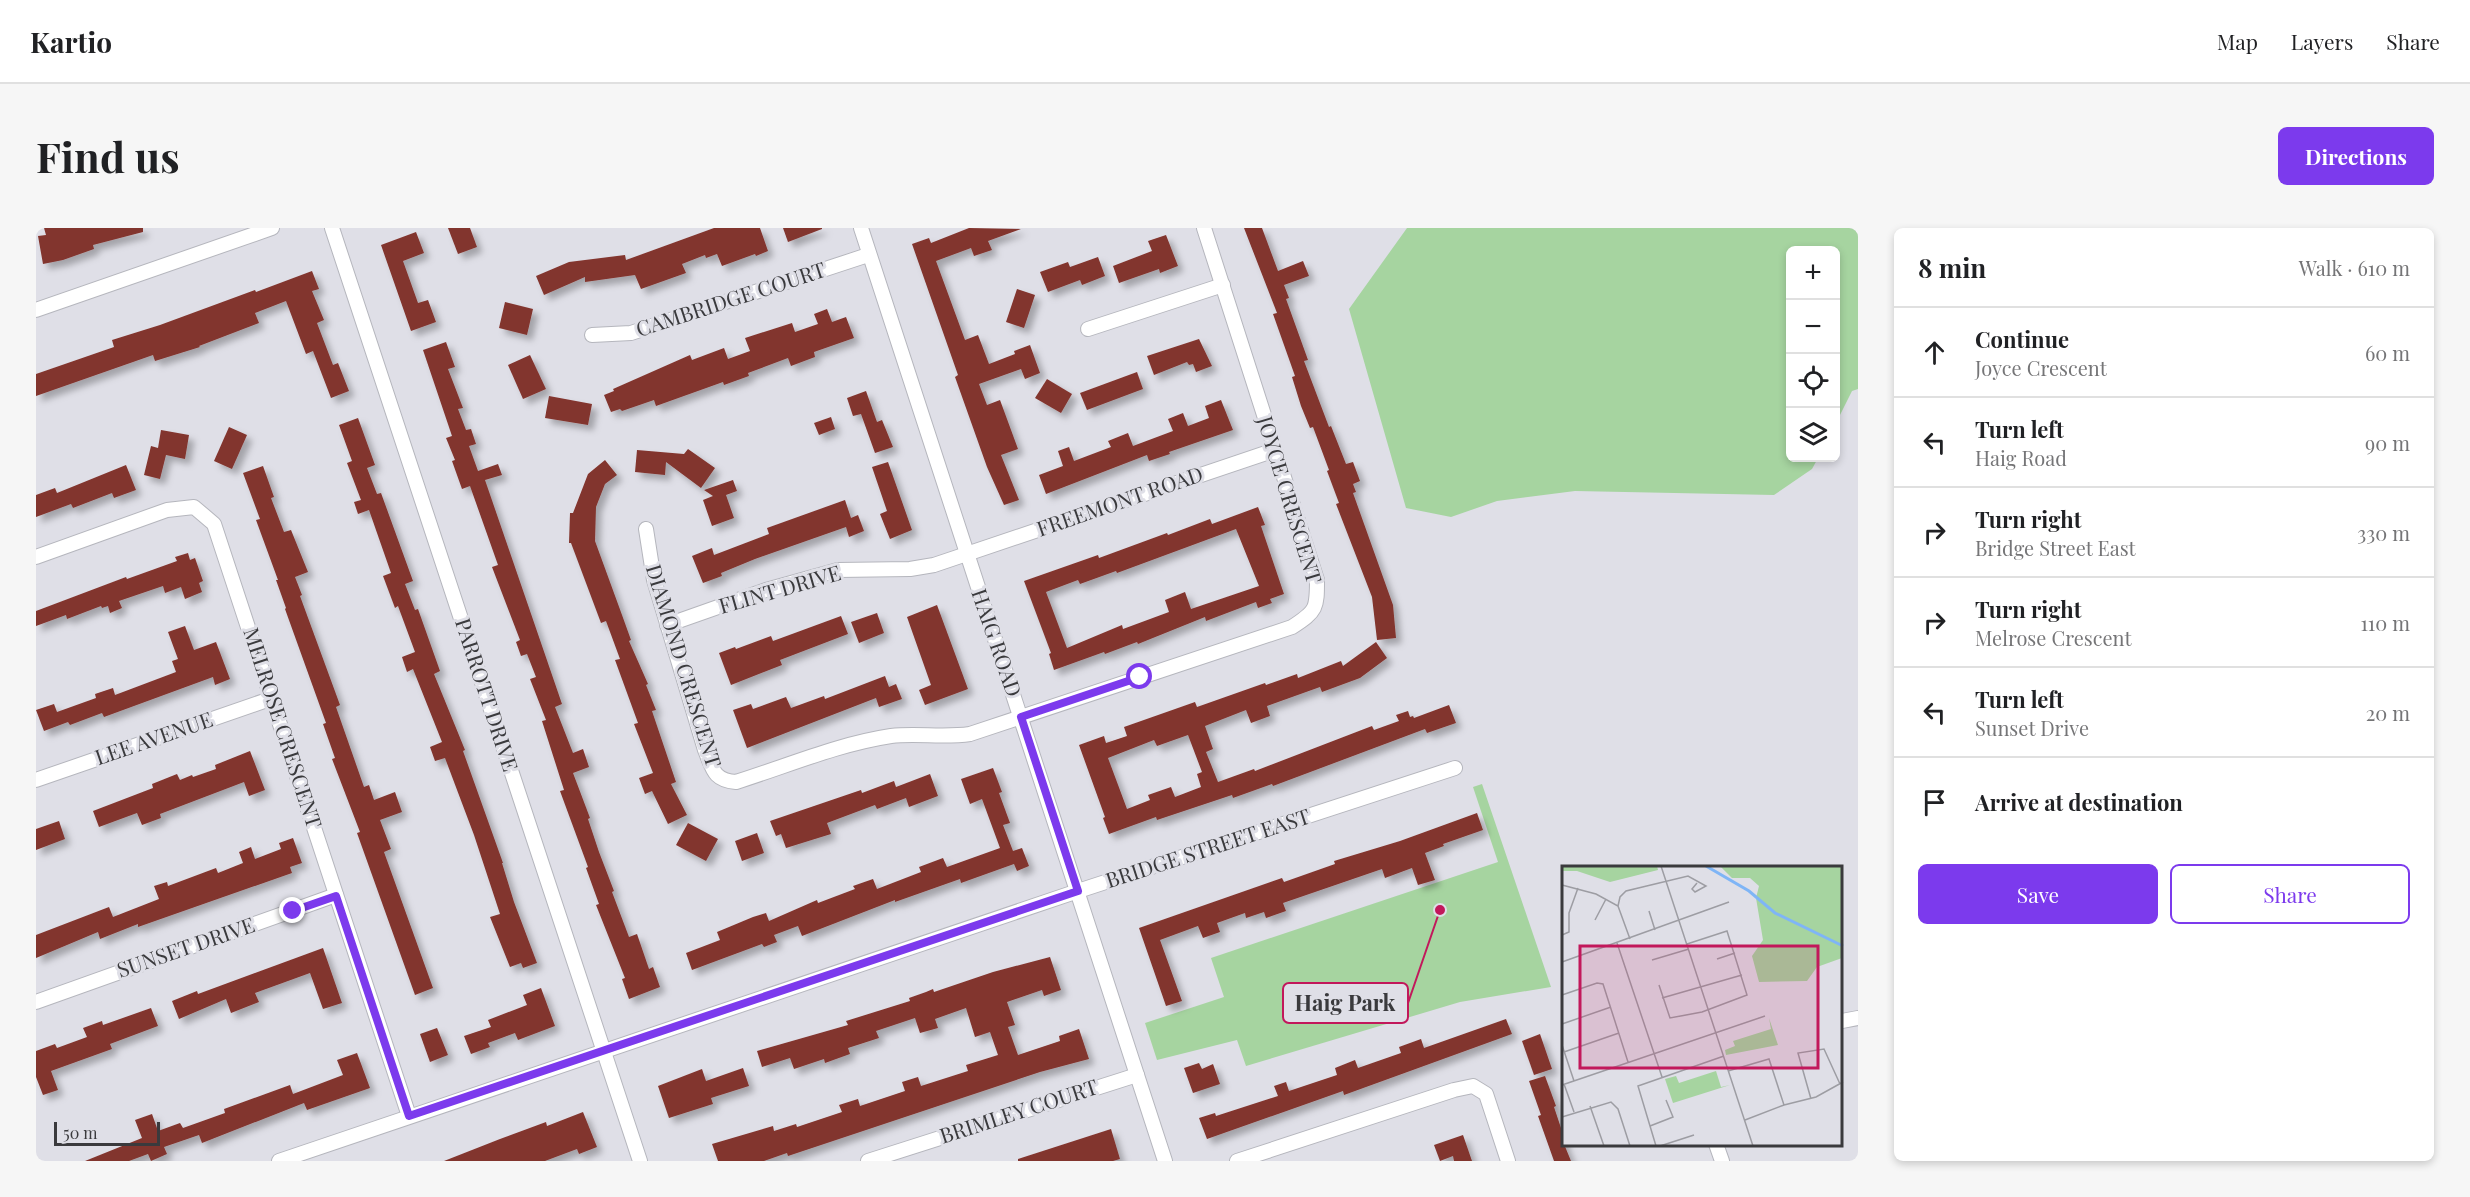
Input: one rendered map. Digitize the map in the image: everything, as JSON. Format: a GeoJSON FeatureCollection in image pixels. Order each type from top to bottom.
{"type":"FeatureCollection","features":[{"type":"Feature","properties":{"kind":"street"},"geometry":{"type":"LineString","coordinates":[[36,310],[272,228]]}},
{"type":"Feature","properties":{"kind":"street","name":"PARROTT DRIVE"},"geometry":{"type":"LineString","coordinates":[[332,228],[640,1161]]}},
{"type":"Feature","properties":{"kind":"street","name":"HAIG ROAD"},"geometry":{"type":"LineString","coordinates":[[861,228],[1165,1161]]}},
{"type":"Feature","properties":{"kind":"street","name":"JOYCE CRESCENT"},"geometry":{"type":"LineString","coordinates":[[1021,717],[1292,627],[1311,615],[1317,607],[1317,580],[1204,228]]}},
{"type":"Feature","properties":{"kind":"street","name":"CAMBRIDGE COURT"},"geometry":{"type":"LineString","coordinates":[[592,335],[631,333],[868,255]]}},
{"type":"Feature","properties":{"kind":"street"},"geometry":{"type":"LineString","coordinates":[[1088,329],[1223,285]]}},
{"type":"Feature","properties":{"kind":"street","name":"FREEMONT ROAD"},"geometry":{"type":"LineString","coordinates":[[966,554],[1275,450]]}},
{"type":"Feature","properties":{"kind":"street","name":"MELROSE CRESCENT"},"geometry":{"type":"LineString","coordinates":[[36,557],[167,510],[194,507],[214,524],[409,1116]]}},
{"type":"Feature","properties":{"kind":"street","name":"DIAMOND CRESCENT"},"geometry":{"type":"LineString","coordinates":[[646,529],[648,553],[705,750],[716,776],[725,781],[736,782],[867,741],[894,736],[970,734],[1021,717]]}},
{"type":"Feature","properties":{"kind":"street","name":"FLINT DRIVE"},"geometry":{"type":"LineString","coordinates":[[667,624],[766,590],[838,570],[909,569],[966,554]]}},
{"type":"Feature","properties":{"kind":"street","name":"LEE AVENUE"},"geometry":{"type":"LineString","coordinates":[[36,780],[273,698]]}},
{"type":"Feature","properties":{"kind":"street","name":"BRIDGE STREET EAST"},"geometry":{"type":"LineString","coordinates":[[279,1161],[1078,891],[1455,768]]}},
{"type":"Feature","properties":{"kind":"street","name":"SUNSET DRIVE"},"geometry":{"type":"LineString","coordinates":[[36,1002],[336,896]]}},
{"type":"Feature","properties":{"kind":"street"},"geometry":{"type":"LineString","coordinates":[[1843,1021],[1858,1018]]}},
{"type":"Feature","properties":{"kind":"street","name":"BRIMLEY COURT"},"geometry":{"type":"LineString","coordinates":[[868,1161],[1137,1075]]}},
{"type":"Feature","properties":{"kind":"street"},"geometry":{"type":"LineString","coordinates":[[1237,1161],[1454,1090],[1473,1086],[1486,1094],[1508,1161]]}},
{"type":"Feature","properties":{"kind":"street"},"geometry":{"type":"LineString","coordinates":[[1717,1146],[1722,1161]]}},
{"type":"Feature","properties":{"kind":"green space"},"geometry":{"type":"Polygon","coordinates":[[[1407,228],[1858,228],[1858,389],[1852,391],[1840,415],[1840,246],[1786,246],[1786,462],[1816,462],[1812,469],[1774,495],[1575,491],[1497,501],[1451,517],[1406,508],[1349,309],[1407,228]]]}},
{"type":"Feature","properties":{"kind":"green space"},"geometry":{"type":"Polygon","coordinates":[[[1482,784],[1551,987],[1460,1002],[1246,1066],[1237,1040],[1157,1060],[1145,1023],[1224,997],[1211,958],[1498,862],[1473,787],[1482,784]]]}},
{"type":"Feature","properties":{"kind":"building"},"geometry":{"type":"Polygon","coordinates":[[[44,228],[143,228],[143,232],[93,245],[94,249],[63,260],[43,264],[38,236],[46,235],[44,228]]]}},
{"type":"Feature","properties":{"kind":"building"},"geometry":{"type":"Polygon","coordinates":[[[448,228],[470,228],[477,247],[458,254],[448,228]]]}},
{"type":"Feature","properties":{"kind":"building"},"geometry":{"type":"Polygon","coordinates":[[[714,228],[760,228],[768,251],[722,266],[717,254],[706,258],[705,255],[682,264],[686,273],[641,289],[635,275],[585,282],[585,277],[544,295],[536,276],[569,262],[625,255],[626,260],[714,228]]]}},
{"type":"Feature","properties":{"kind":"building"},"geometry":{"type":"Polygon","coordinates":[[[783,228],[822,228],[822,229],[788,242],[783,228]]]}},
{"type":"Feature","properties":{"kind":"building"},"geometry":{"type":"Polygon","coordinates":[[[969,228],[1021,229],[988,241],[992,250],[974,256],[971,248],[936,261],[965,340],[978,335],[989,364],[1015,354],[1014,351],[1030,345],[1040,373],[1025,379],[1021,369],[979,384],[987,405],[1000,400],[1018,449],[1001,455],[1019,500],[1004,505],[987,467],[955,377],[958,375],[912,244],[929,238],[931,243],[969,228]]]}},
{"type":"Feature","properties":{"kind":"building"},"geometry":{"type":"Polygon","coordinates":[[[1244,228],[1262,228],[1278,271],[1303,261],[1309,276],[1284,285],[1289,298],[1286,299],[1308,360],[1304,361],[1329,427],[1331,426],[1346,464],[1353,462],[1360,481],[1353,484],[1356,492],[1353,493],[1393,605],[1396,638],[1377,640],[1372,597],[1336,504],[1339,503],[1327,471],[1329,470],[1313,427],[1310,428],[1301,406],[1292,377],[1295,376],[1273,314],[1277,313],[1244,228]]]}},
{"type":"Feature","properties":{"kind":"building"},"geometry":{"type":"Polygon","coordinates":[[[416,232],[424,253],[403,261],[418,303],[428,300],[436,322],[411,331],[381,245],[416,232]]]}},
{"type":"Feature","properties":{"kind":"building"},"geometry":{"type":"Polygon","coordinates":[[[1166,235],[1178,266],[1160,273],[1159,269],[1119,283],[1113,266],[1152,251],[1148,241],[1166,235]]]}},
{"type":"Feature","properties":{"kind":"building"},"geometry":{"type":"Polygon","coordinates":[[[1098,257],[1105,276],[1082,285],[1080,280],[1048,292],[1040,272],[1068,262],[1070,267],[1098,257]]]}},
{"type":"Feature","properties":{"kind":"building"},"geometry":{"type":"Polygon","coordinates":[[[312,271],[319,289],[312,291],[324,320],[317,323],[333,365],[338,363],[349,391],[331,398],[313,351],[306,354],[286,301],[255,313],[259,323],[200,347],[155,361],[153,355],[36,396],[36,374],[114,347],[112,340],[312,271]]]}},
{"type":"Feature","properties":{"kind":"building"},"geometry":{"type":"Polygon","coordinates":[[[1017,289],[1035,295],[1024,328],[1006,322],[1017,289]]]}},
{"type":"Feature","properties":{"kind":"building"},"geometry":{"type":"Polygon","coordinates":[[[505,302],[533,309],[527,335],[499,328],[505,302]]]}},
{"type":"Feature","properties":{"kind":"building"},"geometry":{"type":"Polygon","coordinates":[[[827,309],[832,322],[846,317],[854,338],[814,352],[815,357],[791,366],[788,358],[748,373],[749,376],[724,385],[723,382],[656,406],[654,400],[622,411],[620,409],[611,412],[604,395],[614,391],[613,389],[690,355],[692,360],[724,348],[728,359],[750,351],[745,338],[792,323],[795,332],[818,324],[814,314],[827,309]]]}},
{"type":"Feature","properties":{"kind":"building"},"geometry":{"type":"Polygon","coordinates":[[[1199,339],[1212,366],[1196,372],[1193,364],[1189,365],[1187,362],[1154,375],[1147,356],[1199,339]]]}},
{"type":"Feature","properties":{"kind":"building"},"geometry":{"type":"Polygon","coordinates":[[[446,342],[455,367],[448,369],[463,408],[458,409],[466,430],[471,429],[476,444],[469,446],[478,471],[498,464],[502,475],[485,480],[562,704],[555,707],[573,753],[583,749],[589,767],[573,773],[614,891],[612,892],[629,937],[637,934],[649,969],[653,967],[660,987],[629,999],[622,979],[625,978],[596,905],[599,904],[586,868],[588,867],[560,791],[564,790],[542,721],[546,720],[530,679],[536,677],[527,654],[521,656],[516,642],[520,640],[492,567],[498,565],[470,486],[462,489],[452,461],[455,460],[446,438],[452,436],[423,350],[446,342]]]}},
{"type":"Feature","properties":{"kind":"building"},"geometry":{"type":"Polygon","coordinates":[[[530,355],[546,389],[523,399],[508,365],[530,355]]]}},
{"type":"Feature","properties":{"kind":"building"},"geometry":{"type":"Polygon","coordinates":[[[1137,372],[1143,389],[1087,410],[1080,393],[1137,372]]]}},
{"type":"Feature","properties":{"kind":"building"},"geometry":{"type":"Polygon","coordinates":[[[1047,379],[1072,394],[1061,413],[1035,398],[1047,379]]]}},
{"type":"Feature","properties":{"kind":"building"},"geometry":{"type":"Polygon","coordinates":[[[866,391],[877,422],[882,420],[893,447],[875,453],[861,414],[853,416],[847,398],[866,391]]]}},
{"type":"Feature","properties":{"kind":"building"},"geometry":{"type":"Polygon","coordinates":[[[549,396],[592,404],[588,425],[545,418],[549,396]]]}},
{"type":"Feature","properties":{"kind":"building"},"geometry":{"type":"Polygon","coordinates":[[[1221,400],[1233,430],[1149,461],[1147,455],[1046,494],[1039,475],[1063,466],[1058,451],[1069,447],[1074,461],[1111,447],[1108,441],[1128,433],[1133,446],[1173,431],[1168,419],[1183,413],[1188,426],[1209,418],[1205,406],[1221,400]]]}},
{"type":"Feature","properties":{"kind":"building"},"geometry":{"type":"Polygon","coordinates":[[[831,417],[835,429],[819,435],[814,423],[831,417]]]}},
{"type":"Feature","properties":{"kind":"building"},"geometry":{"type":"Polygon","coordinates":[[[358,418],[375,465],[367,468],[377,494],[381,493],[413,581],[405,584],[415,610],[418,609],[440,671],[434,674],[465,750],[463,751],[503,863],[514,902],[537,963],[523,968],[521,963],[510,967],[490,917],[500,914],[474,835],[445,758],[435,761],[430,747],[442,742],[413,669],[407,672],[402,657],[415,652],[398,606],[395,608],[383,576],[391,573],[369,510],[358,514],[354,502],[361,500],[347,463],[352,461],[339,425],[358,418]]]}},
{"type":"Feature","properties":{"kind":"building"},"geometry":{"type":"Polygon","coordinates":[[[229,427],[247,435],[232,469],[214,461],[229,427]]]}},
{"type":"Feature","properties":{"kind":"building"},"geometry":{"type":"Polygon","coordinates":[[[161,430],[189,435],[185,459],[166,455],[160,479],[144,475],[151,446],[158,448],[161,430]]]}},
{"type":"Feature","properties":{"kind":"building"},"geometry":{"type":"Polygon","coordinates":[[[688,449],[715,468],[701,488],[666,462],[665,475],[635,472],[637,450],[684,454],[688,449]]]}},
{"type":"Feature","properties":{"kind":"building"},"geometry":{"type":"Polygon","coordinates":[[[605,460],[617,475],[605,484],[596,507],[595,541],[631,640],[629,641],[648,684],[646,685],[656,710],[652,711],[676,782],[671,784],[687,815],[668,824],[652,791],[645,794],[639,778],[653,773],[634,724],[638,723],[615,660],[620,659],[606,621],[601,623],[571,543],[569,543],[570,513],[573,513],[588,474],[605,460]]]}},
{"type":"Feature","properties":{"kind":"building"},"geometry":{"type":"Polygon","coordinates":[[[888,462],[912,530],[890,539],[880,514],[887,511],[872,467],[888,462]]]}},
{"type":"Feature","properties":{"kind":"building"},"geometry":{"type":"Polygon","coordinates":[[[126,465],[136,490],[114,498],[112,493],[73,508],[71,504],[36,517],[36,495],[55,488],[57,493],[126,465]]]}},
{"type":"Feature","properties":{"kind":"building"},"geometry":{"type":"Polygon","coordinates":[[[263,466],[274,497],[271,498],[284,532],[291,530],[308,572],[295,577],[340,705],[336,707],[364,787],[369,785],[374,800],[395,792],[402,812],[380,820],[391,849],[384,852],[433,988],[415,995],[357,833],[360,832],[332,759],[335,758],[323,724],[326,723],[256,520],[260,519],[243,473],[263,466]]]}},
{"type":"Feature","properties":{"kind":"building"},"geometry":{"type":"Polygon","coordinates":[[[733,480],[737,491],[726,495],[734,518],[712,526],[703,500],[713,496],[704,490],[733,480]]]}},
{"type":"Feature","properties":{"kind":"building"},"geometry":{"type":"Polygon","coordinates":[[[845,500],[851,518],[858,515],[864,531],[849,537],[846,527],[755,559],[703,583],[692,556],[712,548],[714,555],[769,534],[767,528],[845,500]]]}},
{"type":"Feature","properties":{"kind":"building"},"geometry":{"type":"Polygon","coordinates":[[[1258,507],[1265,525],[1261,526],[1284,594],[1270,599],[1272,603],[1258,608],[1256,602],[1206,621],[1205,617],[1138,644],[1137,642],[1105,654],[1104,652],[1054,670],[1049,654],[1051,653],[1024,581],[1098,555],[1099,558],[1167,533],[1168,535],[1210,519],[1212,524],[1258,507]],[[1236,529],[1117,573],[1116,571],[1080,584],[1078,580],[1046,592],[1067,648],[1122,625],[1123,629],[1169,612],[1165,600],[1185,592],[1191,609],[1259,586],[1236,529]]]}},
{"type":"Feature","properties":{"kind":"building"},"geometry":{"type":"Polygon","coordinates":[[[188,553],[190,560],[195,558],[203,581],[199,583],[202,592],[185,599],[181,587],[165,593],[163,586],[119,601],[122,608],[110,613],[108,606],[102,608],[101,606],[67,619],[66,615],[36,626],[36,611],[126,577],[127,579],[177,561],[175,557],[188,553]]]}},
{"type":"Feature","properties":{"kind":"building"},"geometry":{"type":"Polygon","coordinates":[[[937,605],[968,689],[925,705],[919,690],[931,685],[907,617],[937,605]]]}},
{"type":"Feature","properties":{"kind":"building"},"geometry":{"type":"Polygon","coordinates":[[[877,613],[884,633],[859,643],[851,622],[877,613]]]}},
{"type":"Feature","properties":{"kind":"building"},"geometry":{"type":"Polygon","coordinates":[[[841,616],[848,634],[780,660],[782,665],[731,685],[719,653],[771,636],[773,641],[841,616]]]}},
{"type":"Feature","properties":{"kind":"building"},"geometry":{"type":"Polygon","coordinates":[[[185,626],[194,650],[216,642],[230,679],[215,685],[213,677],[104,717],[102,713],[70,725],[68,722],[44,731],[36,710],[54,704],[57,712],[96,698],[95,694],[113,688],[115,695],[176,672],[172,661],[178,659],[168,632],[185,626]]]}},
{"type":"Feature","properties":{"kind":"building"},"geometry":{"type":"Polygon","coordinates":[[[1376,642],[1387,658],[1360,678],[1322,692],[1320,687],[1267,706],[1270,716],[1251,723],[1246,710],[1205,726],[1213,749],[1206,752],[1218,782],[1254,769],[1255,771],[1372,726],[1374,730],[1399,721],[1396,715],[1408,711],[1410,717],[1414,718],[1449,705],[1456,723],[1427,733],[1425,729],[1273,786],[1272,784],[1233,798],[1232,795],[1157,820],[1156,817],[1109,834],[1079,745],[1104,736],[1106,743],[1127,736],[1124,727],[1195,702],[1197,707],[1265,683],[1266,685],[1297,674],[1298,678],[1341,661],[1343,666],[1376,642]],[[1188,735],[1157,746],[1154,740],[1108,758],[1127,809],[1150,800],[1148,795],[1171,787],[1175,797],[1201,787],[1197,774],[1202,772],[1188,735]]]}},
{"type":"Feature","properties":{"kind":"building"},"geometry":{"type":"Polygon","coordinates":[[[885,676],[889,687],[896,684],[902,699],[879,707],[876,698],[747,748],[733,710],[751,704],[753,709],[786,697],[791,708],[824,696],[825,699],[885,676]]]}},
{"type":"Feature","properties":{"kind":"building"},"geometry":{"type":"Polygon","coordinates":[[[250,751],[265,790],[249,796],[244,782],[160,814],[161,818],[142,825],[137,813],[99,827],[93,811],[153,788],[152,784],[177,774],[180,780],[216,769],[215,765],[250,751]]]}},
{"type":"Feature","properties":{"kind":"building"},"geometry":{"type":"Polygon","coordinates":[[[993,768],[1010,823],[1003,825],[1013,851],[1022,848],[1029,866],[1017,871],[1014,864],[961,883],[960,879],[895,902],[895,900],[802,936],[798,926],[774,935],[777,942],[764,947],[762,944],[692,970],[686,953],[720,940],[717,932],[753,917],[766,913],[769,921],[817,900],[818,903],[855,889],[853,886],[873,879],[877,889],[921,872],[919,867],[943,858],[947,867],[1000,848],[982,799],[970,804],[961,779],[993,768]]]}},
{"type":"Feature","properties":{"kind":"building"},"geometry":{"type":"Polygon","coordinates":[[[930,774],[938,796],[909,807],[906,798],[877,809],[875,805],[827,823],[831,834],[786,848],[781,834],[776,836],[770,821],[861,790],[862,793],[894,781],[896,787],[930,774]]]}},
{"type":"Feature","properties":{"kind":"building"},"geometry":{"type":"Polygon","coordinates":[[[1477,813],[1483,830],[1425,853],[1435,880],[1418,885],[1412,868],[1385,878],[1382,869],[1283,903],[1286,911],[1266,918],[1264,912],[1246,918],[1245,913],[1217,923],[1220,932],[1203,938],[1198,926],[1160,940],[1182,1001],[1166,1006],[1139,928],[1282,878],[1284,882],[1335,864],[1334,861],[1400,841],[1477,813]]]}},
{"type":"Feature","properties":{"kind":"building"},"geometry":{"type":"Polygon","coordinates":[[[59,821],[65,839],[36,850],[36,829],[59,821]]]}},
{"type":"Feature","properties":{"kind":"building"},"geometry":{"type":"Polygon","coordinates":[[[688,823],[718,839],[706,861],[676,845],[688,823]]]}},
{"type":"Feature","properties":{"kind":"building"},"geometry":{"type":"Polygon","coordinates":[[[757,833],[764,853],[742,861],[735,841],[757,833]]]}},
{"type":"Feature","properties":{"kind":"building"},"geometry":{"type":"Polygon","coordinates":[[[293,838],[302,863],[290,867],[292,873],[138,927],[138,924],[100,939],[98,932],[36,958],[36,935],[109,907],[113,917],[159,899],[154,886],[167,882],[168,886],[216,868],[218,873],[243,863],[239,852],[251,847],[255,859],[281,849],[279,843],[293,838]]]}},
{"type":"Feature","properties":{"kind":"building"},"geometry":{"type":"Polygon","coordinates":[[[323,948],[342,1003],[323,1009],[310,973],[255,993],[259,1002],[231,1013],[226,999],[179,1019],[172,1001],[197,991],[198,994],[323,948]]]}},
{"type":"Feature","properties":{"kind":"building"},"geometry":{"type":"Polygon","coordinates":[[[1050,957],[1061,990],[1044,996],[1042,990],[1007,1002],[1015,1025],[1008,1027],[1018,1055],[1060,1041],[1059,1036],[1079,1029],[1089,1059],[1040,1072],[788,1156],[787,1153],[764,1161],[718,1161],[712,1144],[773,1126],[774,1131],[796,1124],[797,1127],[842,1112],[839,1105],[858,1099],[860,1106],[905,1091],[902,1082],[918,1077],[921,1086],[968,1071],[966,1065],[998,1055],[990,1032],[975,1037],[966,1008],[935,1019],[938,1028],[920,1033],[915,1018],[876,1031],[879,1038],[848,1048],[850,1054],[825,1063],[824,1059],[794,1069],[790,1058],[762,1067],[757,1051],[848,1025],[846,1021],[910,1001],[909,998],[933,989],[934,992],[993,972],[1050,957]]]}},
{"type":"Feature","properties":{"kind":"building"},"geometry":{"type":"Polygon","coordinates":[[[541,988],[555,1026],[518,1040],[515,1033],[488,1043],[490,1047],[471,1054],[464,1036],[491,1027],[488,1020],[527,1005],[523,995],[541,988]]]}},
{"type":"Feature","properties":{"kind":"building"},"geometry":{"type":"Polygon","coordinates":[[[151,1008],[158,1026],[110,1044],[112,1049],[51,1071],[58,1090],[43,1095],[36,1077],[36,1051],[55,1044],[57,1048],[87,1037],[83,1028],[102,1021],[103,1025],[151,1008]]]}},
{"type":"Feature","properties":{"kind":"building"},"geometry":{"type":"Polygon","coordinates":[[[1506,1019],[1512,1034],[1344,1095],[1343,1091],[1207,1139],[1199,1118],[1215,1113],[1216,1116],[1278,1096],[1274,1086],[1286,1082],[1289,1091],[1337,1075],[1335,1068],[1355,1060],[1358,1068],[1401,1053],[1399,1047],[1421,1039],[1424,1048],[1506,1019]]]}},
{"type":"Feature","properties":{"kind":"building"},"geometry":{"type":"Polygon","coordinates":[[[437,1028],[448,1055],[430,1062],[420,1034],[437,1028]]]}},
{"type":"Feature","properties":{"kind":"building"},"geometry":{"type":"Polygon","coordinates":[[[1540,1034],[1552,1069],[1534,1075],[1522,1041],[1540,1034]]]}},
{"type":"Feature","properties":{"kind":"building"},"geometry":{"type":"Polygon","coordinates":[[[357,1053],[370,1088],[307,1110],[304,1103],[202,1143],[199,1135],[164,1147],[167,1154],[151,1161],[148,1154],[129,1161],[85,1161],[142,1138],[135,1120],[152,1114],[158,1131],[180,1123],[183,1128],[225,1113],[224,1109],[290,1085],[293,1094],[343,1075],[337,1060],[357,1053]]]}},
{"type":"Feature","properties":{"kind":"building"},"geometry":{"type":"Polygon","coordinates":[[[1199,1063],[1202,1069],[1213,1064],[1220,1084],[1193,1093],[1184,1068],[1199,1063]]]}},
{"type":"Feature","properties":{"kind":"building"},"geometry":{"type":"Polygon","coordinates":[[[743,1068],[749,1086],[711,1098],[713,1104],[669,1118],[658,1086],[702,1069],[706,1081],[743,1068]]]}},
{"type":"Feature","properties":{"kind":"building"},"geometry":{"type":"Polygon","coordinates":[[[1545,1076],[1556,1106],[1554,1107],[1562,1131],[1562,1146],[1565,1146],[1571,1161],[1554,1161],[1538,1116],[1541,1115],[1529,1081],[1545,1076]]]}},
{"type":"Feature","properties":{"kind":"building"},"geometry":{"type":"Polygon","coordinates":[[[583,1112],[597,1147],[579,1154],[577,1149],[545,1161],[444,1161],[546,1122],[547,1126],[583,1112]]]}},
{"type":"Feature","properties":{"kind":"building"},"geometry":{"type":"Polygon","coordinates":[[[1111,1129],[1120,1159],[1113,1161],[1018,1161],[1018,1159],[1111,1129]]]}},
{"type":"Feature","properties":{"kind":"building"},"geometry":{"type":"Polygon","coordinates":[[[1463,1135],[1472,1161],[1454,1161],[1453,1156],[1440,1161],[1434,1145],[1463,1135]]]}},
{"type":"Feature","properties":{"kind":"place","name":"Haig Park"},"geometry":{"type":"Point","coordinates":[1440,910]}},
{"type":"Feature","properties":{"kind":"route"},"geometry":{"type":"LineString","coordinates":[[293,911],[336,896],[409,1116],[1078,891],[1021,717],[1140,677]]}}]}
